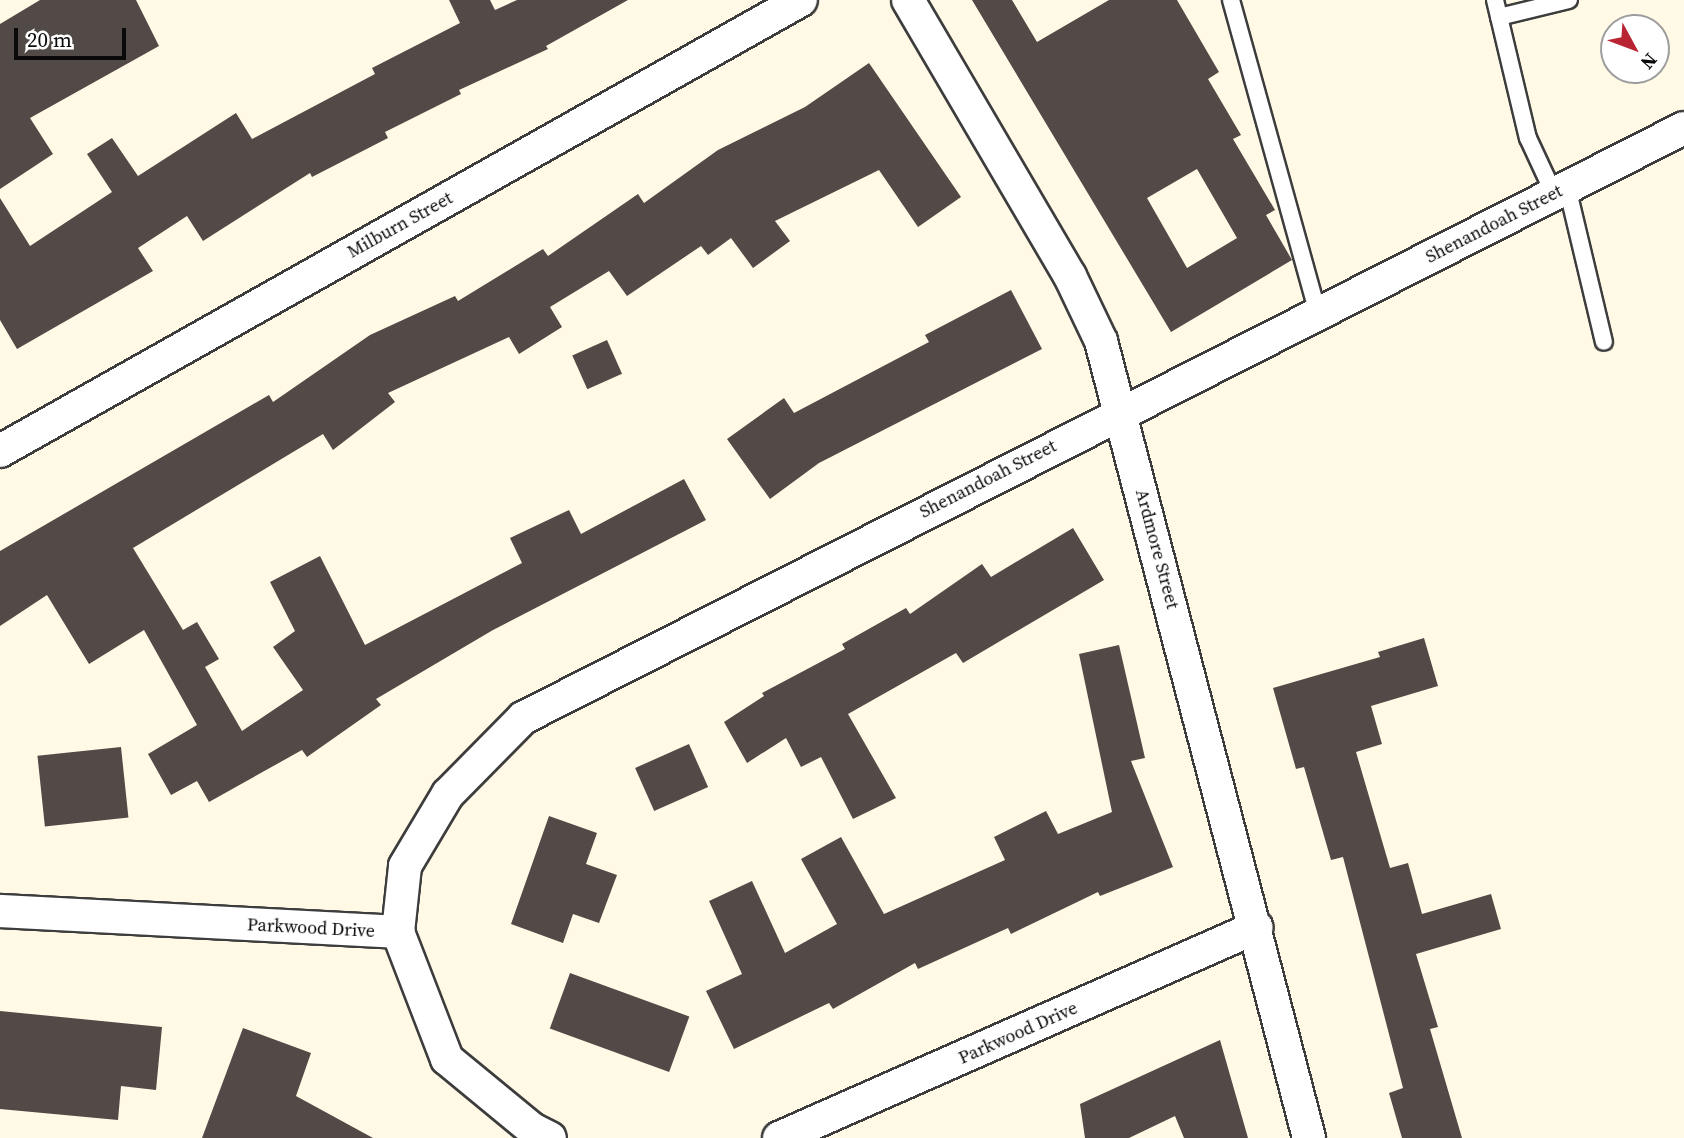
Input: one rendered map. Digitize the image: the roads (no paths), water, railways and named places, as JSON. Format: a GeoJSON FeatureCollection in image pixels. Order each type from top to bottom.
{"type":"FeatureCollection","features":[{"type":"Feature","properties":{"kind":"street","name":"Milburn Street"},"geometry":{"type":"LineString","coordinates":[[0,451],[801,0]]}},
{"type":"Feature","properties":{"kind":"street","name":"Ardmore Street"},"geometry":{"type":"LineString","coordinates":[[908,0],[1076,287],[1101,341],[1257,927],[1309,1138]]}},
{"type":"Feature","properties":{"kind":"street","name":"Shenandoah Street"},"geometry":{"type":"LineString","coordinates":[[398,932],[405,866],[449,794],[523,718],[1121,411],[1684,128]]}},
{"type":"Feature","properties":{"kind":"street","name":"Parkwood Drive"},"geometry":{"type":"LineString","coordinates":[[0,911],[398,932],[447,1059],[532,1129],[550,1138]]}},
{"type":"Feature","properties":{"kind":"street","name":"Parkwood Drive"},"geometry":{"type":"LineString","coordinates":[[779,1138],[1257,927]]}},
{"type":"Feature","properties":{"kind":"lane"},"geometry":{"type":"LineString","coordinates":[[1231,0],[1318,313]]}},
{"type":"Feature","properties":{"kind":"lane"},"geometry":{"type":"LineString","coordinates":[[1495,0],[1528,138],[1561,190],[1604,342]]}},
{"type":"Feature","properties":{"kind":"lane"},"geometry":{"type":"LineString","coordinates":[[1499,17],[1569,0]]}}]}
